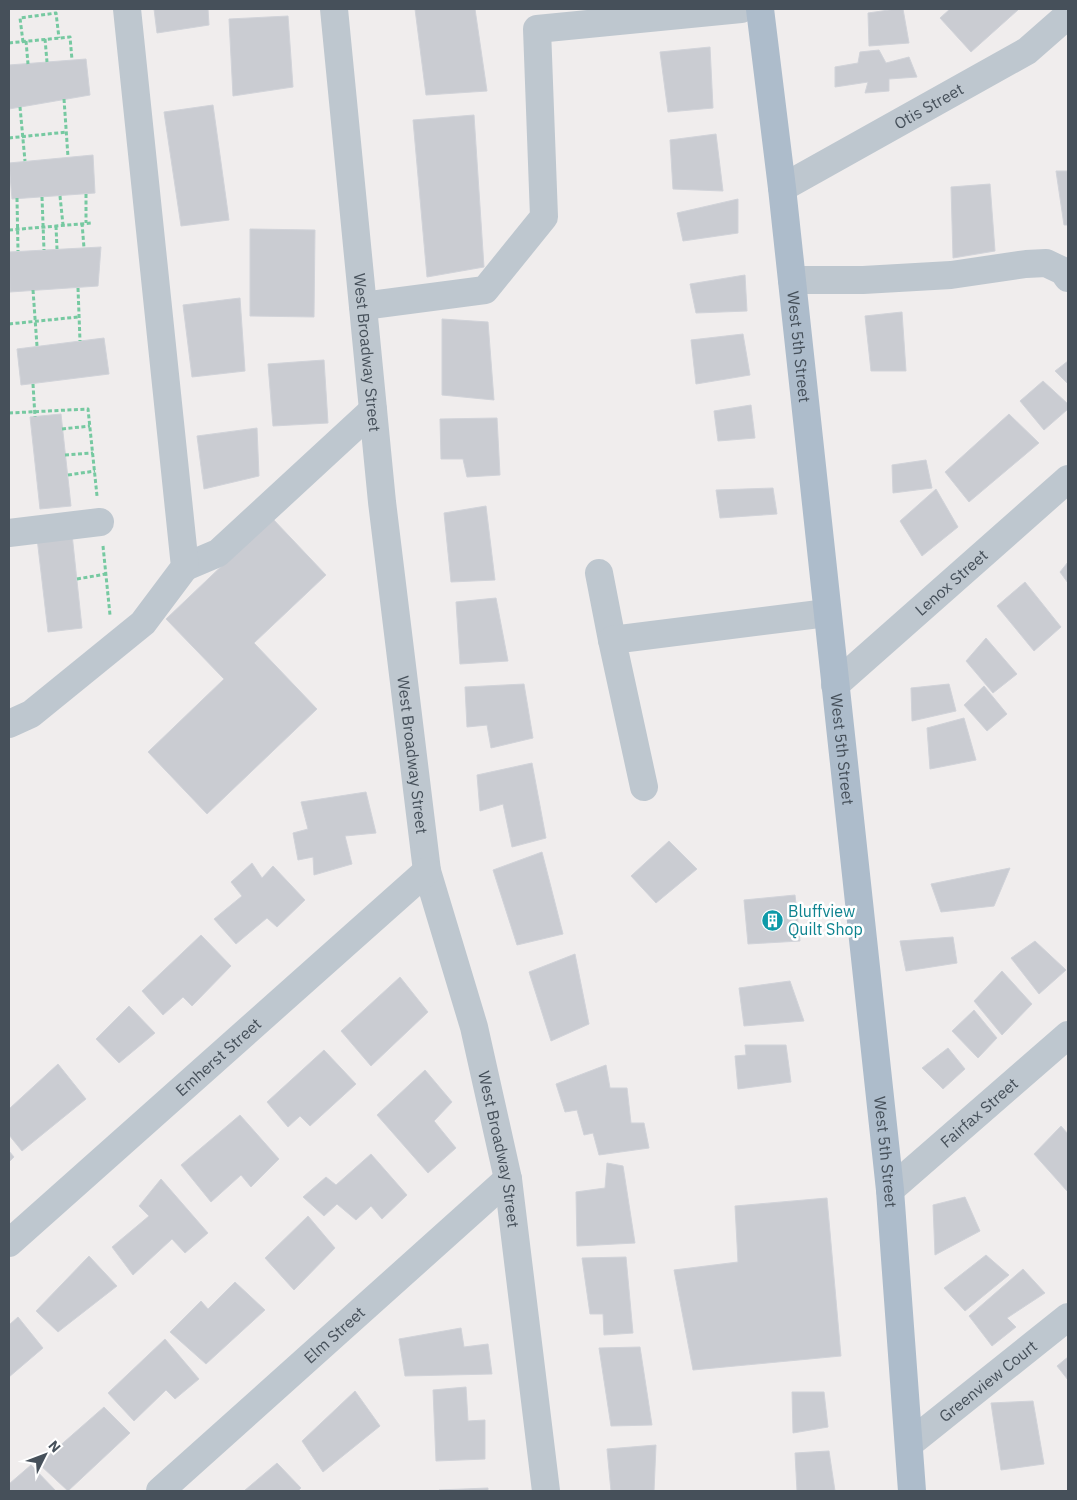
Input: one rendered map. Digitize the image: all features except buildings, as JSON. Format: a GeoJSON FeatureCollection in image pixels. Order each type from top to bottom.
{"type":"FeatureCollection","features":[{"type":"Feature","properties":{"kind":"main road","name":"West 5th Street"},"geometry":{"type":"LineString","coordinates":[[760,9],[782,188],[890,1190],[912,1491]]}},
{"type":"Feature","properties":{"kind":"street"},"geometry":{"type":"LineString","coordinates":[[127,9],[185,567]]}},
{"type":"Feature","properties":{"kind":"street","name":"West Broadway Street"},"geometry":{"type":"LineString","coordinates":[[334,9],[383,512],[427,871],[474,1027],[508,1179],[546,1491]]}},
{"type":"Feature","properties":{"kind":"street"},"geometry":{"type":"LineString","coordinates":[[363,306],[485,290],[544,217],[537,29],[742,9]]}},
{"type":"Feature","properties":{"kind":"street","name":"Otis Street"},"geometry":{"type":"LineString","coordinates":[[782,188],[1027,51],[1068,15]]}},
{"type":"Feature","properties":{"kind":"street"},"geometry":{"type":"LineString","coordinates":[[792,280],[863,280],[951,275],[1026,264],[1046,263],[1062,271],[1068,278]]}},
{"type":"Feature","properties":{"kind":"street"},"geometry":{"type":"LineString","coordinates":[[9,724],[31,714],[143,623],[185,567],[218,553],[373,410]]}},
{"type":"Feature","properties":{"kind":"street","name":"Lenox Street"},"geometry":{"type":"LineString","coordinates":[[835,685],[1068,479]]}},
{"type":"Feature","properties":{"kind":"street"},"geometry":{"type":"LineString","coordinates":[[9,533],[100,522]]}},
{"type":"Feature","properties":{"kind":"street"},"geometry":{"type":"LineString","coordinates":[[599,573],[644,787]]}},
{"type":"Feature","properties":{"kind":"street"},"geometry":{"type":"LineString","coordinates":[[612,640],[827,613]]}},
{"type":"Feature","properties":{"kind":"street","name":"Emherst Street"},"geometry":{"type":"LineString","coordinates":[[9,1243],[427,871]]}},
{"type":"Feature","properties":{"kind":"street","name":"Fairfax Street"},"geometry":{"type":"LineString","coordinates":[[890,1190],[1068,1035]]}},
{"type":"Feature","properties":{"kind":"street","name":"Elm Street"},"geometry":{"type":"LineString","coordinates":[[160,1491],[508,1179]]}},
{"type":"Feature","properties":{"kind":"street","name":"Greenview Court"},"geometry":{"type":"LineString","coordinates":[[909,1444],[1068,1317]]}},
{"type":"Feature","properties":{"kind":"path"},"geometry":{"type":"LineString","coordinates":[[37,9],[38,16]]}},
{"type":"Feature","properties":{"kind":"path"},"geometry":{"type":"LineString","coordinates":[[28,64],[20,18],[56,13],[59,38]]}},
{"type":"Feature","properties":{"kind":"path"},"geometry":{"type":"LineString","coordinates":[[9,43],[70,37],[72,60]]}},
{"type":"Feature","properties":{"kind":"path"},"geometry":{"type":"LineString","coordinates":[[45,40],[47,62]]}},
{"type":"Feature","properties":{"kind":"path"},"geometry":{"type":"LineString","coordinates":[[64,100],[68,157]]}},
{"type":"Feature","properties":{"kind":"path"},"geometry":{"type":"LineString","coordinates":[[20,107],[25,161]]}},
{"type":"Feature","properties":{"kind":"path"},"geometry":{"type":"LineString","coordinates":[[9,138],[66,132]]}},
{"type":"Feature","properties":{"kind":"path"},"geometry":{"type":"LineString","coordinates":[[84,248],[86,194]]}},
{"type":"Feature","properties":{"kind":"path"},"geometry":{"type":"LineString","coordinates":[[60,196],[63,225]]}},
{"type":"Feature","properties":{"kind":"path"},"geometry":{"type":"LineString","coordinates":[[42,197],[44,250]]}},
{"type":"Feature","properties":{"kind":"path"},"geometry":{"type":"LineString","coordinates":[[17,198],[18,251]]}},
{"type":"Feature","properties":{"kind":"path"},"geometry":{"type":"LineString","coordinates":[[9,230],[92,222]]}},
{"type":"Feature","properties":{"kind":"path"},"geometry":{"type":"LineString","coordinates":[[56,226],[57,249]]}},
{"type":"Feature","properties":{"kind":"path"},"geometry":{"type":"LineString","coordinates":[[78,288],[80,341]]}},
{"type":"Feature","properties":{"kind":"path"},"geometry":{"type":"LineString","coordinates":[[33,290],[37,346]]}},
{"type":"Feature","properties":{"kind":"path"},"geometry":{"type":"LineString","coordinates":[[9,324],[78,317]]}},
{"type":"Feature","properties":{"kind":"path"},"geometry":{"type":"LineString","coordinates":[[32,384],[35,417]]}},
{"type":"Feature","properties":{"kind":"path"},"geometry":{"type":"LineString","coordinates":[[9,413],[88,408]]}},
{"type":"Feature","properties":{"kind":"path"},"geometry":{"type":"LineString","coordinates":[[62,429],[90,426]]}},
{"type":"Feature","properties":{"kind":"path"},"geometry":{"type":"LineString","coordinates":[[65,455],[93,453]]}},
{"type":"Feature","properties":{"kind":"path"},"geometry":{"type":"LineString","coordinates":[[68,475],[95,471]]}},
{"type":"Feature","properties":{"kind":"path"},"geometry":{"type":"LineString","coordinates":[[77,579],[106,574]]}},
{"type":"Feature","properties":{"kind":"place","name":"Bluffview Quilt Shop"},"geometry":{"type":"Point","coordinates":[772,920]}}]}
